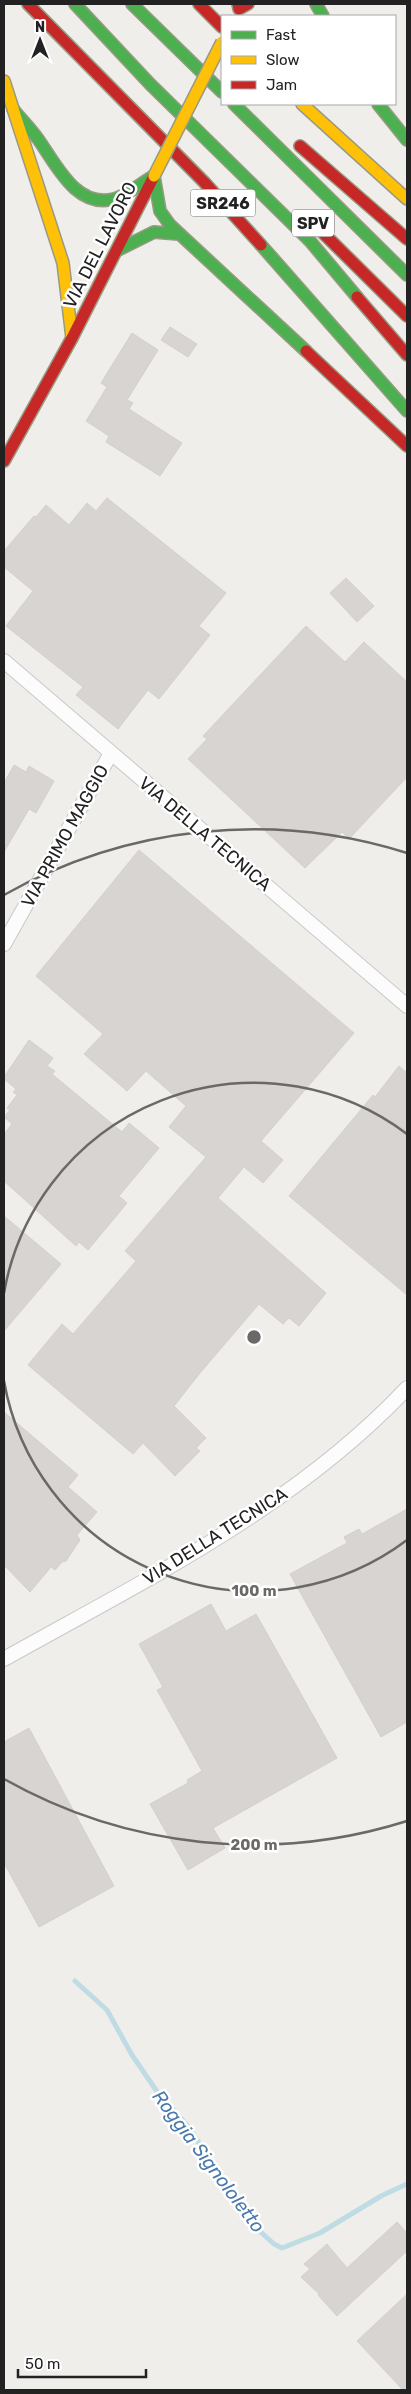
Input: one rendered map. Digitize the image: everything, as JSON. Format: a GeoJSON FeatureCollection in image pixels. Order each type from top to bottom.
{"type":"FeatureCollection","features":[{"type":"Feature","properties":{"kind":"main road","name":"SR246"},"geometry":{"type":"LineString","coordinates":[[28,4],[204,182],[311,300],[407,411]]}},
{"type":"Feature","properties":{"kind":"main road"},"geometry":{"type":"LineString","coordinates":[[75,4],[150,84],[310,241],[407,355]]}},
{"type":"Feature","properties":{"kind":"main road"},"geometry":{"type":"LineString","coordinates":[[90,4],[103,16]]}},
{"type":"Feature","properties":{"kind":"main road"},"geometry":{"type":"LineString","coordinates":[[132,4],[221,91]]}},
{"type":"Feature","properties":{"kind":"main road"},"geometry":{"type":"LineString","coordinates":[[199,4],[221,26]]}},
{"type":"Feature","properties":{"kind":"main road"},"geometry":{"type":"LineString","coordinates":[[316,4],[322,15]]}},
{"type":"Feature","properties":{"kind":"main road","name":"VIA DEL LAVORO"},"geometry":{"type":"LineString","coordinates":[[4,461],[118,250],[221,44]]}},
{"type":"Feature","properties":{"kind":"main road"},"geometry":{"type":"LineString","coordinates":[[202,52],[221,71]]}},
{"type":"Feature","properties":{"kind":"main road"},"geometry":{"type":"LineString","coordinates":[[4,81],[63,264],[72,338]]}},
{"type":"Feature","properties":{"kind":"main road"},"geometry":{"type":"LineString","coordinates":[[183,97],[197,110]]}},
{"type":"Feature","properties":{"kind":"main road","name":"SPV"},"geometry":{"type":"LineString","coordinates":[[235,105],[407,274]]}},
{"type":"Feature","properties":{"kind":"main road"},"geometry":{"type":"LineString","coordinates":[[303,105],[407,199]]}},
{"type":"Feature","properties":{"kind":"main road"},"geometry":{"type":"LineString","coordinates":[[379,105],[407,140]]}},
{"type":"Feature","properties":{"kind":"main road"},"geometry":{"type":"LineString","coordinates":[[13,109],[37,137],[70,184],[83,195],[97,200],[114,199],[154,176],[160,211],[178,234],[236,283],[407,446]]}},
{"type":"Feature","properties":{"kind":"main road"},"geometry":{"type":"LineString","coordinates":[[291,138],[407,239]]}},
{"type":"Feature","properties":{"kind":"main road","name":"SPV"},"geometry":{"type":"LineString","coordinates":[[306,215],[407,316]]}},
{"type":"Feature","properties":{"kind":"main road","name":"SR246"},"geometry":{"type":"LineString","coordinates":[[118,250],[154,232],[178,234]]}},
{"type":"Feature","properties":{"kind":"street","name":"VIA DELLA TECNICA"},"geometry":{"type":"LineString","coordinates":[[4,662],[407,1006]]}},
{"type":"Feature","properties":{"kind":"street","name":"VIA PRIMO MAGGIO"},"geometry":{"type":"LineString","coordinates":[[4,944],[111,753]]}},
{"type":"Feature","properties":{"kind":"street","name":"VIA DELLA TECNICA"},"geometry":{"type":"LineString","coordinates":[[4,1659],[244,1522],[314,1473],[374,1424],[407,1388]]}},
{"type":"Feature","properties":{"kind":"building"},"geometry":{"type":"Polygon","coordinates":[[[170,327],[197,344],[188,357],[161,340],[170,327]]]}},
{"type":"Feature","properties":{"kind":"building"},"geometry":{"type":"Polygon","coordinates":[[[132,333],[158,350],[127,400],[133,403],[129,409],[182,443],[160,476],[106,442],[109,436],[86,421],[107,387],[101,383],[132,333]]]}},
{"type":"Feature","properties":{"kind":"building"},"geometry":{"type":"Polygon","coordinates":[[[107,498],[226,593],[199,626],[210,635],[159,699],[148,690],[118,729],[76,695],[83,687],[6,626],[33,591],[4,567],[4,551],[46,505],[69,525],[87,503],[96,511],[107,498]]]}},
{"type":"Feature","properties":{"kind":"building"},"geometry":{"type":"Polygon","coordinates":[[[346,578],[374,606],[357,622],[330,593],[346,578]]]}},
{"type":"Feature","properties":{"kind":"building"},"geometry":{"type":"Polygon","coordinates":[[[306,626],[345,662],[364,642],[407,682],[407,777],[349,839],[342,832],[305,868],[188,759],[207,739],[203,736],[306,626]]]}},
{"type":"Feature","properties":{"kind":"building"},"geometry":{"type":"Polygon","coordinates":[[[14,765],[26,772],[29,766],[54,781],[36,813],[29,809],[4,852],[4,783],[14,765]]]}},
{"type":"Feature","properties":{"kind":"building"},"geometry":{"type":"Polygon","coordinates":[[[139,850],[354,1033],[261,1141],[283,1160],[263,1183],[244,1167],[218,1198],[326,1293],[299,1326],[289,1318],[283,1324],[259,1304],[200,1373],[174,1406],[206,1438],[196,1448],[200,1451],[175,1476],[143,1443],[133,1454],[28,1365],[62,1324],[73,1334],[136,1261],[125,1251],[206,1157],[169,1127],[186,1106],[146,1071],[127,1091],[84,1054],[103,1034],[36,976],[139,850]]]}},
{"type":"Feature","properties":{"kind":"building"},"geometry":{"type":"Polygon","coordinates":[[[29,1040],[53,1058],[47,1066],[55,1071],[52,1074],[122,1132],[129,1123],[159,1148],[119,1196],[127,1203],[88,1250],[79,1242],[76,1246],[4,1181],[4,1134],[12,1124],[4,1117],[10,1110],[7,1108],[17,1095],[13,1092],[16,1089],[4,1077],[29,1040]]]}},
{"type":"Feature","properties":{"kind":"building"},"geometry":{"type":"Polygon","coordinates":[[[399,1066],[407,1073],[407,1295],[289,1196],[373,1095],[375,1097],[399,1066]]]}},
{"type":"Feature","properties":{"kind":"building"},"geometry":{"type":"Polygon","coordinates":[[[4,1216],[61,1264],[4,1331],[4,1216]]]}},
{"type":"Feature","properties":{"kind":"building"},"geometry":{"type":"Polygon","coordinates":[[[4,1412],[78,1475],[68,1487],[97,1512],[77,1535],[80,1540],[66,1561],[62,1562],[55,1570],[51,1567],[30,1592],[4,1565],[4,1412]]]}},
{"type":"Feature","properties":{"kind":"building"},"geometry":{"type":"Polygon","coordinates":[[[407,1509],[407,1722],[381,1737],[290,1574],[347,1543],[344,1537],[359,1529],[362,1534],[407,1509]]]}},
{"type":"Feature","properties":{"kind":"building"},"geometry":{"type":"Polygon","coordinates":[[[211,1604],[226,1631],[256,1614],[337,1758],[213,1828],[225,1848],[188,1870],[150,1804],[188,1783],[187,1780],[202,1771],[157,1690],[163,1687],[139,1644],[211,1604]]]}},
{"type":"Feature","properties":{"kind":"building"},"geometry":{"type":"Polygon","coordinates":[[[29,1728],[114,1886],[39,1927],[4,1863],[4,1742],[29,1728]]]}},
{"type":"Feature","properties":{"kind":"building"},"geometry":{"type":"Polygon","coordinates":[[[397,2222],[407,2233],[407,2251],[337,2316],[319,2294],[301,2277],[310,2269],[304,2264],[327,2244],[347,2268],[397,2222]]]}},
{"type":"Feature","properties":{"kind":"building"},"geometry":{"type":"Polygon","coordinates":[[[407,2294],[407,2390],[403,2390],[357,2341],[407,2294]]]}},
{"type":"Feature","properties":{"kind":"waterway","name":"Roggia Signololetto"},"geometry":{"type":"LineString","coordinates":[[75,1981],[107,2010],[132,2055],[158,2093],[187,2125],[254,2226],[274,2244],[282,2248],[320,2233],[381,2196],[407,2184]]}},
{"type":"Feature","properties":{"kind":"traffic: fast"},"geometry":{"type":"LineString","coordinates":[[75,4],[150,84],[310,241],[357,297]]}},
{"type":"Feature","properties":{"kind":"traffic: fast"},"geometry":{"type":"LineString","coordinates":[[132,4],[221,91]]}},
{"type":"Feature","properties":{"kind":"traffic: fast"},"geometry":{"type":"LineString","coordinates":[[316,4],[322,15]]}},
{"type":"Feature","properties":{"kind":"traffic: fast"},"geometry":{"type":"LineString","coordinates":[[235,105],[407,275]]}},
{"type":"Feature","properties":{"kind":"traffic: fast"},"geometry":{"type":"LineString","coordinates":[[379,105],[407,140]]}},
{"type":"Feature","properties":{"kind":"traffic: fast"},"geometry":{"type":"LineString","coordinates":[[13,109],[35,135],[68,182],[78,191],[89,197],[101,200],[114,199],[154,176],[160,211],[170,225],[306,351]]}},
{"type":"Feature","properties":{"kind":"traffic: fast"},"geometry":{"type":"LineString","coordinates":[[118,250],[154,232],[178,234]]}},
{"type":"Feature","properties":{"kind":"traffic: fast"},"geometry":{"type":"LineString","coordinates":[[261,245],[407,411]]}},
{"type":"Feature","properties":{"kind":"traffic: slow"},"geometry":{"type":"LineString","coordinates":[[154,176],[221,44]]}},
{"type":"Feature","properties":{"kind":"traffic: slow"},"geometry":{"type":"LineString","coordinates":[[4,81],[63,263],[72,338]]}},
{"type":"Feature","properties":{"kind":"traffic: slow"},"geometry":{"type":"LineString","coordinates":[[303,105],[407,199]]}},
{"type":"Feature","properties":{"kind":"traffic: jam"},"geometry":{"type":"LineString","coordinates":[[28,4],[204,182],[261,245]]}},
{"type":"Feature","properties":{"kind":"traffic: jam"},"geometry":{"type":"LineString","coordinates":[[199,4],[221,26]]}},
{"type":"Feature","properties":{"kind":"traffic: jam"},"geometry":{"type":"LineString","coordinates":[[238,4],[239,9],[248,4]]}},
{"type":"Feature","properties":{"kind":"traffic: jam"},"geometry":{"type":"LineString","coordinates":[[300,146],[407,239]]}},
{"type":"Feature","properties":{"kind":"traffic: jam"},"geometry":{"type":"LineString","coordinates":[[4,461],[72,338],[154,176]]}},
{"type":"Feature","properties":{"kind":"traffic: jam"},"geometry":{"type":"LineString","coordinates":[[315,225],[407,316]]}},
{"type":"Feature","properties":{"kind":"traffic: jam"},"geometry":{"type":"LineString","coordinates":[[357,297],[407,355]]}},
{"type":"Feature","properties":{"kind":"traffic: jam"},"geometry":{"type":"LineString","coordinates":[[306,351],[407,446]]}}]}
